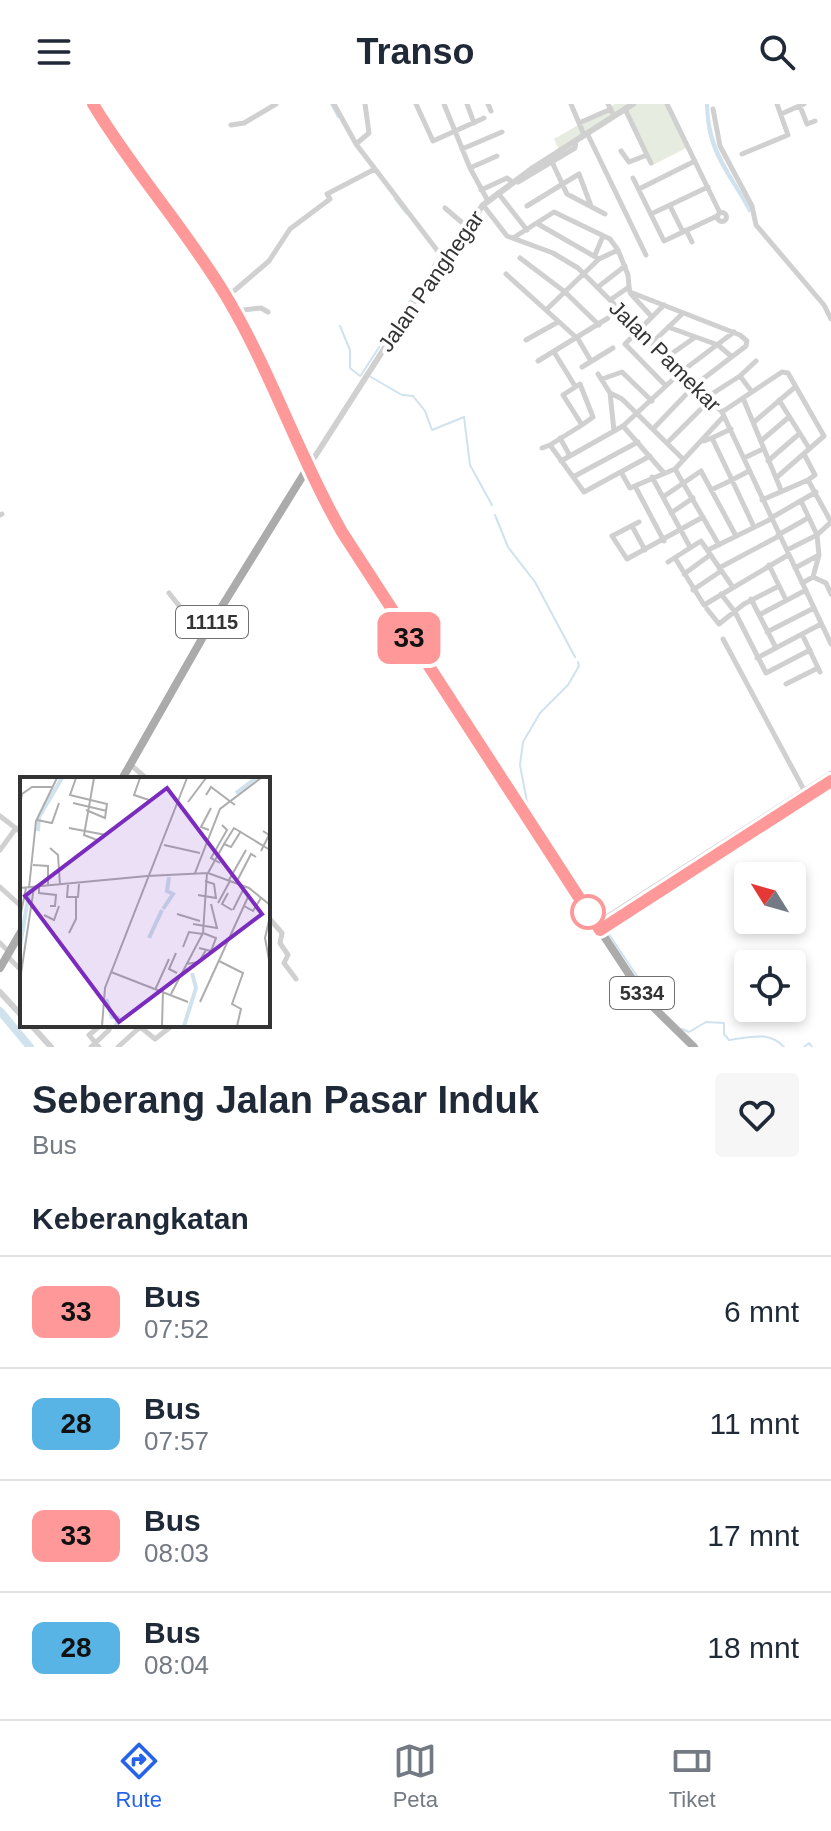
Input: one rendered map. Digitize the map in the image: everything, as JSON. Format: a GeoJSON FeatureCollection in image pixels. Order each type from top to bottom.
{"type":"FeatureCollection","features":[{"type":"Feature","properties":{"kind":"main road","name":"5334"},"geometry":{"type":"LineString","coordinates":[[93,104],[127,158],[184,233],[227,297],[307,469],[427,667],[601,924],[646,1000],[694,1047]]}},
{"type":"Feature","properties":{"kind":"main road","name":"11115"},"geometry":{"type":"LineString","coordinates":[[123,777],[203,637],[307,469]]}},
{"type":"Feature","properties":{"kind":"main road"},"geometry":{"type":"LineString","coordinates":[[0,968],[20,933]]}},
{"type":"Feature","properties":{"kind":"street"},"geometry":{"type":"LineString","coordinates":[[231,125],[244,123],[275,104]]}},
{"type":"Feature","properties":{"kind":"street"},"geometry":{"type":"LineString","coordinates":[[334,104],[356,144],[443,258]]}},
{"type":"Feature","properties":{"kind":"street"},"geometry":{"type":"LineString","coordinates":[[356,144],[369,133],[365,104]]}},
{"type":"Feature","properties":{"kind":"street"},"geometry":{"type":"LineString","coordinates":[[416,104],[432,140],[484,118]]}},
{"type":"Feature","properties":{"kind":"street","name":"Jalan Pamekar"},"geometry":{"type":"LineString","coordinates":[[444,104],[486,203],[512,239],[570,261],[723,414],[831,644]]}},
{"type":"Feature","properties":{"kind":"street"},"geometry":{"type":"LineString","coordinates":[[467,104],[474,123]]}},
{"type":"Feature","properties":{"kind":"street"},"geometry":{"type":"LineString","coordinates":[[488,104],[491,111]]}},
{"type":"Feature","properties":{"kind":"street"},"geometry":{"type":"LineString","coordinates":[[573,104],[579,123],[646,255]]}},
{"type":"Feature","properties":{"kind":"street","name":"Jalan Panghegar"},"geometry":{"type":"LineString","coordinates":[[307,469],[443,258],[486,203],[586,134],[611,110],[625,109],[633,104]]}},
{"type":"Feature","properties":{"kind":"street"},"geometry":{"type":"LineString","coordinates":[[633,178],[664,241],[718,214],[667,104]]}},
{"type":"Feature","properties":{"kind":"street"},"geometry":{"type":"LineString","coordinates":[[742,154],[787,136],[777,104]]}},
{"type":"Feature","properties":{"kind":"street"},"geometry":{"type":"LineString","coordinates":[[781,114],[802,105],[807,124],[815,121]]}},
{"type":"Feature","properties":{"kind":"street"},"geometry":{"type":"LineString","coordinates":[[625,109],[651,163]]}},
{"type":"Feature","properties":{"kind":"street"},"geometry":{"type":"LineString","coordinates":[[713,109],[720,146],[752,206],[756,225],[824,305],[831,319]]}},
{"type":"Feature","properties":{"kind":"street"},"geometry":{"type":"LineString","coordinates":[[579,123],[611,110]]}},
{"type":"Feature","properties":{"kind":"street"},"geometry":{"type":"LineString","coordinates":[[462,149],[502,132]]}},
{"type":"Feature","properties":{"kind":"street"},"geometry":{"type":"LineString","coordinates":[[621,151],[629,162],[647,155]]}},
{"type":"Feature","properties":{"kind":"street"},"geometry":{"type":"LineString","coordinates":[[470,168],[497,156]]}},
{"type":"Feature","properties":{"kind":"street"},"geometry":{"type":"LineString","coordinates":[[551,159],[567,194],[605,214]]}},
{"type":"Feature","properties":{"kind":"street"},"geometry":{"type":"LineString","coordinates":[[639,189],[695,161]]}},
{"type":"Feature","properties":{"kind":"street"},"geometry":{"type":"LineString","coordinates":[[227,297],[269,261],[290,229],[330,199],[327,194],[375,169]]}},
{"type":"Feature","properties":{"kind":"street"},"geometry":{"type":"LineString","coordinates":[[527,206],[586,170]]}},
{"type":"Feature","properties":{"kind":"street"},"geometry":{"type":"LineString","coordinates":[[579,174],[591,206]]}},
{"type":"Feature","properties":{"kind":"street"},"geometry":{"type":"LineString","coordinates":[[481,190],[507,178],[511,185]]}},
{"type":"Feature","properties":{"kind":"street"},"geometry":{"type":"LineString","coordinates":[[651,214],[708,187]]}},
{"type":"Feature","properties":{"kind":"street"},"geometry":{"type":"LineString","coordinates":[[498,192],[527,230]]}},
{"type":"Feature","properties":{"kind":"street"},"geometry":{"type":"LineString","coordinates":[[670,206],[692,242]]}},
{"type":"Feature","properties":{"kind":"street"},"geometry":{"type":"LineString","coordinates":[[445,208],[466,226]]}},
{"type":"Feature","properties":{"kind":"street"},"geometry":{"type":"LineString","coordinates":[[512,239],[554,212],[603,236],[618,250],[625,266],[629,290],[652,317]]}},
{"type":"Feature","properties":{"kind":"street"},"geometry":{"type":"LineString","coordinates":[[538,223],[597,257],[618,250]]}},
{"type":"Feature","properties":{"kind":"street"},"geometry":{"type":"LineString","coordinates":[[546,310],[597,257],[603,236]]}},
{"type":"Feature","properties":{"kind":"street"},"geometry":{"type":"LineString","coordinates":[[520,258],[565,292],[599,325]]}},
{"type":"Feature","properties":{"kind":"street"},"geometry":{"type":"LineString","coordinates":[[597,288],[625,266]]}},
{"type":"Feature","properties":{"kind":"street"},"geometry":{"type":"LineString","coordinates":[[506,274],[578,339],[591,361]]}},
{"type":"Feature","properties":{"kind":"street"},"geometry":{"type":"LineString","coordinates":[[610,300],[629,290]]}},
{"type":"Feature","properties":{"kind":"street"},"geometry":{"type":"LineString","coordinates":[[629,290],[682,314],[734,332],[745,337],[747,342],[695,385],[653,429]]}},
{"type":"Feature","properties":{"kind":"street"},"geometry":{"type":"LineString","coordinates":[[664,305],[626,345],[666,386]]}},
{"type":"Feature","properties":{"kind":"street"},"geometry":{"type":"LineString","coordinates":[[235,311],[261,308],[268,312]]}},
{"type":"Feature","properties":{"kind":"street"},"geometry":{"type":"LineString","coordinates":[[652,343],[682,314]]}},
{"type":"Feature","properties":{"kind":"street"},"geometry":{"type":"LineString","coordinates":[[538,361],[608,318]]}},
{"type":"Feature","properties":{"kind":"street"},"geometry":{"type":"LineString","coordinates":[[526,340],[558,322]]}},
{"type":"Feature","properties":{"kind":"street"},"geometry":{"type":"LineString","coordinates":[[668,327],[718,345],[732,356]]}},
{"type":"Feature","properties":{"kind":"street"},"geometry":{"type":"LineString","coordinates":[[561,461],[623,426],[681,372],[734,332]]}},
{"type":"Feature","properties":{"kind":"street"},"geometry":{"type":"LineString","coordinates":[[667,357],[695,337]]}},
{"type":"Feature","properties":{"kind":"street"},"geometry":{"type":"LineString","coordinates":[[582,367],[613,348]]}},
{"type":"Feature","properties":{"kind":"street"},"geometry":{"type":"LineString","coordinates":[[554,352],[575,386]]}},
{"type":"Feature","properties":{"kind":"street"},"geometry":{"type":"LineString","coordinates":[[667,443],[708,399],[756,361]]}},
{"type":"Feature","properties":{"kind":"street"},"geometry":{"type":"LineString","coordinates":[[614,431],[610,393],[600,377],[622,372],[652,401]]}},
{"type":"Feature","properties":{"kind":"street"},"geometry":{"type":"LineString","coordinates":[[621,472],[629,488],[675,469],[723,414],[782,372],[788,373],[824,436],[776,478]]}},
{"type":"Feature","properties":{"kind":"street"},"geometry":{"type":"LineString","coordinates":[[740,376],[752,392]]}},
{"type":"Feature","properties":{"kind":"street"},"geometry":{"type":"LineString","coordinates":[[542,448],[582,425],[593,415],[581,386],[575,386],[563,395],[582,425]]}},
{"type":"Feature","properties":{"kind":"street"},"geometry":{"type":"LineString","coordinates":[[754,422],[794,388]]}},
{"type":"Feature","properties":{"kind":"street"},"geometry":{"type":"LineString","coordinates":[[610,393],[615,393],[683,459]]}},
{"type":"Feature","properties":{"kind":"street"},"geometry":{"type":"LineString","coordinates":[[743,398],[781,490]]}},
{"type":"Feature","properties":{"kind":"street"},"geometry":{"type":"LineString","coordinates":[[779,400],[809,448]]}},
{"type":"Feature","properties":{"kind":"street"},"geometry":{"type":"LineString","coordinates":[[762,440],[789,417]]}},
{"type":"Feature","properties":{"kind":"street"},"geometry":{"type":"LineString","coordinates":[[623,426],[665,474]]}},
{"type":"Feature","properties":{"kind":"street"},"geometry":{"type":"LineString","coordinates":[[700,444],[731,429]]}},
{"type":"Feature","properties":{"kind":"street"},"geometry":{"type":"LineString","coordinates":[[768,461],[799,434]]}},
{"type":"Feature","properties":{"kind":"street"},"geometry":{"type":"LineString","coordinates":[[560,438],[570,456]]}},
{"type":"Feature","properties":{"kind":"street"},"geometry":{"type":"LineString","coordinates":[[712,438],[754,527]]}},
{"type":"Feature","properties":{"kind":"street"},"geometry":{"type":"LineString","coordinates":[[573,477],[638,442]]}},
{"type":"Feature","properties":{"kind":"street"},"geometry":{"type":"LineString","coordinates":[[550,445],[584,492],[650,456]]}},
{"type":"Feature","properties":{"kind":"street"},"geometry":{"type":"LineString","coordinates":[[744,458],[763,449]]}},
{"type":"Feature","properties":{"kind":"street"},"geometry":{"type":"LineString","coordinates":[[762,500],[815,475],[804,454]]}},
{"type":"Feature","properties":{"kind":"street"},"geometry":{"type":"LineString","coordinates":[[675,469],[719,545]]}},
{"type":"Feature","properties":{"kind":"street"},"geometry":{"type":"LineString","coordinates":[[663,497],[701,471],[736,536]]}},
{"type":"Feature","properties":{"kind":"street"},"geometry":{"type":"LineString","coordinates":[[711,490],[749,471]]}},
{"type":"Feature","properties":{"kind":"street"},"geometry":{"type":"LineString","coordinates":[[652,477],[690,547]]}},
{"type":"Feature","properties":{"kind":"street"},"geometry":{"type":"LineString","coordinates":[[705,606],[732,586],[817,535],[831,522],[808,480]]}},
{"type":"Feature","properties":{"kind":"street"},"geometry":{"type":"LineString","coordinates":[[635,486],[664,541]]}},
{"type":"Feature","properties":{"kind":"street"},"geometry":{"type":"LineString","coordinates":[[684,574],[719,545],[816,492]]}},
{"type":"Feature","properties":{"kind":"street"},"geometry":{"type":"LineString","coordinates":[[671,513],[693,498]]}},
{"type":"Feature","properties":{"kind":"street"},"geometry":{"type":"LineString","coordinates":[[801,501],[817,535],[819,555],[813,577],[802,583]]}},
{"type":"Feature","properties":{"kind":"street"},"geometry":{"type":"LineString","coordinates":[[612,536],[627,559],[703,517]]}},
{"type":"Feature","properties":{"kind":"street"},"geometry":{"type":"LineString","coordinates":[[693,590],[720,569],[808,518]]}},
{"type":"Feature","properties":{"kind":"street"},"geometry":{"type":"LineString","coordinates":[[604,541],[639,522]]}},
{"type":"Feature","properties":{"kind":"street"},"geometry":{"type":"LineString","coordinates":[[632,526],[645,550]]}},
{"type":"Feature","properties":{"kind":"street"},"geometry":{"type":"LineString","coordinates":[[668,562],[701,541],[732,586]]}},
{"type":"Feature","properties":{"kind":"street"},"geometry":{"type":"LineString","coordinates":[[795,568],[819,555]]}},
{"type":"Feature","properties":{"kind":"street"},"geometry":{"type":"LineString","coordinates":[[675,558],[718,624],[751,599],[779,586]]}},
{"type":"Feature","properties":{"kind":"street"},"geometry":{"type":"LineString","coordinates":[[769,565],[786,600]]}},
{"type":"Feature","properties":{"kind":"street"},"geometry":{"type":"LineString","coordinates":[[813,577],[826,583],[831,594]]}},
{"type":"Feature","properties":{"kind":"street"},"geometry":{"type":"LineString","coordinates":[[759,615],[806,590]]}},
{"type":"Feature","properties":{"kind":"street"},"geometry":{"type":"LineString","coordinates":[[169,593],[203,637]]}},
{"type":"Feature","properties":{"kind":"street"},"geometry":{"type":"LineString","coordinates":[[721,594],[735,612],[766,673],[810,650]]}},
{"type":"Feature","properties":{"kind":"street"},"geometry":{"type":"LineString","coordinates":[[751,599],[776,648]]}},
{"type":"Feature","properties":{"kind":"street"},"geometry":{"type":"LineString","coordinates":[[767,632],[814,608]]}},
{"type":"Feature","properties":{"kind":"street"},"geometry":{"type":"LineString","coordinates":[[757,658],[821,624]]}},
{"type":"Feature","properties":{"kind":"street"},"geometry":{"type":"LineString","coordinates":[[786,684],[819,670],[802,634]]}},
{"type":"Feature","properties":{"kind":"street"},"geometry":{"type":"LineString","coordinates":[[723,639],[806,793]]}},
{"type":"Feature","properties":{"kind":"street"},"geometry":{"type":"LineString","coordinates":[[130,765],[145,777]]}},
{"type":"Feature","properties":{"kind":"street"},"geometry":{"type":"LineString","coordinates":[[601,924],[806,793],[831,773]]}},
{"type":"Feature","properties":{"kind":"street"},"geometry":{"type":"LineString","coordinates":[[806,793],[831,781]]}},
{"type":"Feature","properties":{"kind":"street"},"geometry":{"type":"LineString","coordinates":[[0,816],[19,830],[0,850]]}},
{"type":"Feature","properties":{"kind":"street"},"geometry":{"type":"LineString","coordinates":[[0,887],[20,905]]}},
{"type":"Feature","properties":{"kind":"street"},"geometry":{"type":"LineString","coordinates":[[270,919],[282,933],[280,943],[288,955],[284,963],[296,979]]}},
{"type":"Feature","properties":{"kind":"street"},"geometry":{"type":"LineString","coordinates":[[270,927],[274,924]]}},
{"type":"Feature","properties":{"kind":"street"},"geometry":{"type":"LineString","coordinates":[[0,943],[20,969]]}},
{"type":"Feature","properties":{"kind":"street"},"geometry":{"type":"LineString","coordinates":[[0,992],[20,1014]]}},
{"type":"Feature","properties":{"kind":"street"},"geometry":{"type":"LineString","coordinates":[[33,1027],[51,1047]]}},
{"type":"Feature","properties":{"kind":"street"},"geometry":{"type":"LineString","coordinates":[[99,1027],[89,1035],[95,1046],[109,1030]]}},
{"type":"Feature","properties":{"kind":"street"},"geometry":{"type":"LineString","coordinates":[[118,1047],[138,1027]]}},
{"type":"Feature","properties":{"kind":"street"},"geometry":{"type":"LineString","coordinates":[[140,1027],[155,1039],[170,1027]]}},
{"type":"Feature","properties":{"kind":"shaded area"},"geometry":{"type":"Polygon","coordinates":[[[615,104],[668,104],[688,147],[651,166],[626,109],[560,152],[554,139],[615,104]]]}},
{"type":"Feature","properties":{"kind":"water"},"geometry":{"type":"Polygon","coordinates":[[[705,104],[709,104],[718,147],[752,210],[749,213],[713,150],[705,104]]]}},
{"type":"Feature","properties":{"kind":"waterway"},"geometry":{"type":"LineString","coordinates":[[331,104],[338,117]]}},
{"type":"Feature","properties":{"kind":"waterway"},"geometry":{"type":"LineString","coordinates":[[395,199],[406,213]]}},
{"type":"Feature","properties":{"kind":"waterway"},"geometry":{"type":"LineString","coordinates":[[423,282],[439,256]]}},
{"type":"Feature","properties":{"kind":"waterway"},"geometry":{"type":"LineString","coordinates":[[409,302],[419,288]]}},
{"type":"Feature","properties":{"kind":"waterway"},"geometry":{"type":"LineString","coordinates":[[361,375],[404,309]]}},
{"type":"Feature","properties":{"kind":"waterway"},"geometry":{"type":"LineString","coordinates":[[340,326],[350,350],[350,368],[360,376]]}},
{"type":"Feature","properties":{"kind":"waterway"},"geometry":{"type":"LineString","coordinates":[[371,377],[402,395],[413,396],[425,411],[432,430],[464,417],[470,465],[492,505]]}},
{"type":"Feature","properties":{"kind":"waterway"},"geometry":{"type":"LineString","coordinates":[[495,515],[508,547],[535,582],[575,657]]}},
{"type":"Feature","properties":{"kind":"waterway"},"geometry":{"type":"LineString","coordinates":[[578,662],[579,666],[568,685],[540,713],[523,742],[520,765],[527,802],[566,870],[657,1006]]}},
{"type":"Feature","properties":{"kind":"waterway"},"geometry":{"type":"LineString","coordinates":[[0,1011],[30,1047]]}},
{"type":"Feature","properties":{"kind":"waterway"},"geometry":{"type":"LineString","coordinates":[[682,1029],[689,1032],[706,1022],[724,1023],[724,1034],[729,1040],[765,1037],[784,1047]]}},
{"type":"Feature","properties":{"kind":"waterway"},"geometry":{"type":"LineString","coordinates":[[804,1047],[809,1043],[812,1047]]}},
{"type":"Feature","properties":{"kind":"bus line","name":"33"},"geometry":{"type":"LineString","coordinates":[[93,104],[134,168],[184,233],[225,294],[307,469],[342,532],[506,790],[600,930],[831,781]]}}]}
